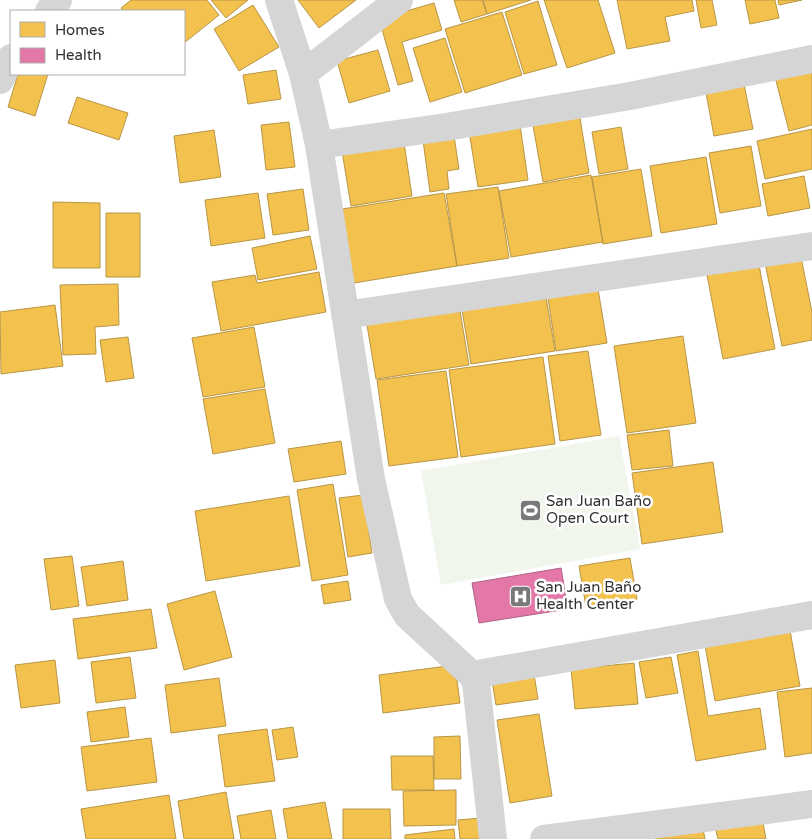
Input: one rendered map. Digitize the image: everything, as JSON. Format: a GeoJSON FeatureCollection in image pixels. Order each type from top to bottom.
{"type":"FeatureCollection","features":[{"type":"Feature","properties":{"kind":"street"},"geometry":{"type":"LineString","coordinates":[[49,10],[58,0]]}},
{"type":"Feature","properties":{"kind":"street"},"geometry":{"type":"LineString","coordinates":[[279,0],[303,74],[319,145],[371,479],[398,600],[407,615],[472,675],[476,682],[493,839]]}},
{"type":"Feature","properties":{"kind":"street"},"geometry":{"type":"LineString","coordinates":[[303,74],[399,0]]}},
{"type":"Feature","properties":{"kind":"street"},"geometry":{"type":"LineString","coordinates":[[319,145],[446,127],[630,96],[812,59]]}},
{"type":"Feature","properties":{"kind":"street"},"geometry":{"type":"LineString","coordinates":[[0,80],[10,60]]}},
{"type":"Feature","properties":{"kind":"street"},"geometry":{"type":"LineString","coordinates":[[345,315],[812,246]]}},
{"type":"Feature","properties":{"kind":"street"},"geometry":{"type":"LineString","coordinates":[[472,675],[812,615]]}},
{"type":"Feature","properties":{"kind":"street"},"geometry":{"type":"LineString","coordinates":[[544,839],[812,804]]}},
{"type":"Feature","properties":{"kind":"shaded area","name":"San Juan Baño Open Court"},"geometry":{"type":"Polygon","coordinates":[[[619,436],[640,549],[441,585],[421,471],[619,436]]]}},
{"type":"Feature","properties":{"kind":"building: Homes"},"geometry":{"type":"Polygon","coordinates":[[[131,0],[207,0],[219,15],[185,42],[185,10],[122,10],[121,8],[131,0]]]}},
{"type":"Feature","properties":{"kind":"building: Homes"},"geometry":{"type":"Polygon","coordinates":[[[211,0],[248,0],[226,18],[211,0]]]}},
{"type":"Feature","properties":{"kind":"building: Homes"},"geometry":{"type":"Polygon","coordinates":[[[298,0],[356,0],[319,28],[298,0]]]}},
{"type":"Feature","properties":{"kind":"building: Homes"},"geometry":{"type":"Polygon","coordinates":[[[454,0],[482,0],[487,14],[461,22],[454,0]]]}},
{"type":"Feature","properties":{"kind":"building: Homes"},"geometry":{"type":"Polygon","coordinates":[[[483,0],[531,0],[487,14],[483,0]]]}},
{"type":"Feature","properties":{"kind":"building: Homes"},"geometry":{"type":"Polygon","coordinates":[[[544,0],[598,0],[615,53],[567,68],[544,0]]]}},
{"type":"Feature","properties":{"kind":"building: Homes"},"geometry":{"type":"Polygon","coordinates":[[[617,0],[692,0],[694,11],[665,17],[670,41],[627,49],[617,0]]]}},
{"type":"Feature","properties":{"kind":"building: Homes"},"geometry":{"type":"Polygon","coordinates":[[[696,0],[712,0],[717,25],[701,28],[696,0]]]}},
{"type":"Feature","properties":{"kind":"building: Homes"},"geometry":{"type":"Polygon","coordinates":[[[745,0],[775,0],[779,18],[750,24],[745,0]]]}},
{"type":"Feature","properties":{"kind":"building: Homes"},"geometry":{"type":"Polygon","coordinates":[[[778,0],[802,0],[779,5],[778,0]]]}},
{"type":"Feature","properties":{"kind":"building: Homes"},"geometry":{"type":"Polygon","coordinates":[[[538,1],[557,65],[524,74],[505,12],[538,1]]]}},
{"type":"Feature","properties":{"kind":"building: Homes"},"geometry":{"type":"Polygon","coordinates":[[[434,3],[442,30],[402,42],[413,81],[398,85],[379,19],[434,3]]]}},
{"type":"Feature","properties":{"kind":"building: Homes"},"geometry":{"type":"Polygon","coordinates":[[[253,5],[279,47],[239,71],[214,29],[253,5]]]}},
{"type":"Feature","properties":{"kind":"building: Homes"},"geometry":{"type":"Polygon","coordinates":[[[502,12],[522,75],[465,93],[445,29],[502,12]]]}},
{"type":"Feature","properties":{"kind":"building: Homes"},"geometry":{"type":"Polygon","coordinates":[[[445,38],[462,92],[430,102],[413,48],[445,38]]]}},
{"type":"Feature","properties":{"kind":"building: Homes"},"geometry":{"type":"Polygon","coordinates":[[[378,50],[390,91],[349,103],[337,61],[378,50]]]}},
{"type":"Feature","properties":{"kind":"building: Homes"},"geometry":{"type":"Polygon","coordinates":[[[812,68],[812,125],[789,131],[775,77],[812,68]]]}},
{"type":"Feature","properties":{"kind":"building: Homes"},"geometry":{"type":"Polygon","coordinates":[[[276,70],[281,99],[248,104],[243,75],[276,70]]]}},
{"type":"Feature","properties":{"kind":"building: Homes"},"geometry":{"type":"Polygon","coordinates":[[[742,74],[753,129],[714,136],[704,82],[742,74]]]}},
{"type":"Feature","properties":{"kind":"building: Homes"},"geometry":{"type":"Polygon","coordinates":[[[18,75],[48,75],[35,116],[8,107],[18,75]]]}},
{"type":"Feature","properties":{"kind":"building: Homes"},"geometry":{"type":"Polygon","coordinates":[[[77,97],[128,113],[119,140],[68,123],[77,97]]]}},
{"type":"Feature","properties":{"kind":"building: Homes"},"geometry":{"type":"Polygon","coordinates":[[[579,112],[589,173],[543,182],[532,120],[579,112]]]}},
{"type":"Feature","properties":{"kind":"building: Homes"},"geometry":{"type":"Polygon","coordinates":[[[519,118],[528,180],[478,187],[468,125],[519,118]]]}},
{"type":"Feature","properties":{"kind":"building: Homes"},"geometry":{"type":"Polygon","coordinates":[[[289,122],[295,167],[266,170],[261,125],[289,122]]]}},
{"type":"Feature","properties":{"kind":"building: Homes"},"geometry":{"type":"Polygon","coordinates":[[[621,127],[628,169],[599,174],[592,132],[621,127]]]}},
{"type":"Feature","properties":{"kind":"building: Homes"},"geometry":{"type":"Polygon","coordinates":[[[453,129],[459,169],[447,171],[449,189],[430,192],[422,133],[453,129]]]}},
{"type":"Feature","properties":{"kind":"building: Homes"},"geometry":{"type":"Polygon","coordinates":[[[812,129],[812,169],[765,179],[757,141],[812,129]]]}},
{"type":"Feature","properties":{"kind":"building: Homes"},"geometry":{"type":"Polygon","coordinates":[[[214,130],[221,177],[180,183],[174,136],[214,130]]]}},
{"type":"Feature","properties":{"kind":"building: Homes"},"geometry":{"type":"Polygon","coordinates":[[[403,136],[412,196],[351,206],[341,145],[403,136]]]}},
{"type":"Feature","properties":{"kind":"building: Homes"},"geometry":{"type":"Polygon","coordinates":[[[751,146],[761,206],[720,213],[709,153],[751,146]]]}},
{"type":"Feature","properties":{"kind":"building: Homes"},"geometry":{"type":"Polygon","coordinates":[[[706,157],[717,224],[661,233],[650,166],[706,157]]]}},
{"type":"Feature","properties":{"kind":"building: Homes"},"geometry":{"type":"Polygon","coordinates":[[[641,169],[652,236],[603,244],[592,177],[641,169]]]}},
{"type":"Feature","properties":{"kind":"building: Homes"},"geometry":{"type":"Polygon","coordinates":[[[591,175],[603,242],[511,257],[499,191],[591,175]]]}},
{"type":"Feature","properties":{"kind":"building: Homes"},"geometry":{"type":"Polygon","coordinates":[[[804,176],[810,208],[768,216],[762,184],[804,176]]]}},
{"type":"Feature","properties":{"kind":"building: Homes"},"geometry":{"type":"Polygon","coordinates":[[[498,187],[509,258],[457,266],[446,194],[498,187]]]}},
{"type":"Feature","properties":{"kind":"building: Homes"},"geometry":{"type":"Polygon","coordinates":[[[303,189],[309,230],[273,235],[267,194],[303,189]]]}},
{"type":"Feature","properties":{"kind":"building: Homes"},"geometry":{"type":"Polygon","coordinates":[[[258,193],[265,238],[211,246],[205,200],[258,193]]]}},
{"type":"Feature","properties":{"kind":"building: Homes"},"geometry":{"type":"Polygon","coordinates":[[[444,193],[457,266],[354,283],[342,209],[444,193]]]}},
{"type":"Feature","properties":{"kind":"building: Homes"},"geometry":{"type":"Polygon","coordinates":[[[53,202],[100,203],[100,268],[53,268],[53,202]]]}},
{"type":"Feature","properties":{"kind":"building: Homes"},"geometry":{"type":"Polygon","coordinates":[[[106,213],[140,213],[140,277],[106,277],[106,213]]]}},
{"type":"Feature","properties":{"kind":"building: Homes"},"geometry":{"type":"Polygon","coordinates":[[[310,236],[317,269],[258,280],[252,248],[310,236]]]}},
{"type":"Feature","properties":{"kind":"building: Homes"},"geometry":{"type":"Polygon","coordinates":[[[801,257],[812,312],[812,340],[782,346],[765,263],[801,257]]]}},
{"type":"Feature","properties":{"kind":"building: Homes"},"geometry":{"type":"Polygon","coordinates":[[[759,265],[775,349],[723,359],[707,275],[759,265]]]}},
{"type":"Feature","properties":{"kind":"building: Homes"},"geometry":{"type":"Polygon","coordinates":[[[319,272],[326,312],[221,331],[212,282],[255,275],[257,283],[319,272]]]}},
{"type":"Feature","properties":{"kind":"building: Homes"},"geometry":{"type":"Polygon","coordinates":[[[597,283],[607,343],[556,351],[547,291],[597,283]]]}},
{"type":"Feature","properties":{"kind":"building: Homes"},"geometry":{"type":"Polygon","coordinates":[[[118,284],[119,325],[95,327],[96,354],[63,355],[60,285],[118,284]]]}},
{"type":"Feature","properties":{"kind":"building: Homes"},"geometry":{"type":"Polygon","coordinates":[[[545,291],[555,351],[471,364],[461,304],[545,291]]]}},
{"type":"Feature","properties":{"kind":"building: Homes"},"geometry":{"type":"Polygon","coordinates":[[[55,305],[63,366],[1,374],[0,312],[55,305]]]}},
{"type":"Feature","properties":{"kind":"building: Homes"},"geometry":{"type":"Polygon","coordinates":[[[459,305],[469,365],[376,379],[366,319],[459,305]]]}},
{"type":"Feature","properties":{"kind":"building: Homes"},"geometry":{"type":"Polygon","coordinates":[[[254,327],[265,387],[203,397],[192,338],[254,327]]]}},
{"type":"Feature","properties":{"kind":"building: Homes"},"geometry":{"type":"Polygon","coordinates":[[[683,336],[696,423],[627,433],[614,346],[683,336]]]}},
{"type":"Feature","properties":{"kind":"building: Homes"},"geometry":{"type":"Polygon","coordinates":[[[128,337],[134,378],[106,382],[100,340],[128,337]]]}},
{"type":"Feature","properties":{"kind":"building: Homes"},"geometry":{"type":"Polygon","coordinates":[[[588,351],[601,435],[560,441],[548,356],[588,351]]]}},
{"type":"Feature","properties":{"kind":"building: Homes"},"geometry":{"type":"Polygon","coordinates":[[[543,357],[555,444],[461,457],[449,370],[543,357]]]}},
{"type":"Feature","properties":{"kind":"building: Homes"},"geometry":{"type":"Polygon","coordinates":[[[446,371],[458,457],[389,466],[377,380],[446,371]]]}},
{"type":"Feature","properties":{"kind":"building: Homes"},"geometry":{"type":"Polygon","coordinates":[[[265,389],[275,443],[213,454],[203,399],[265,389]]]}},
{"type":"Feature","properties":{"kind":"building: Homes"},"geometry":{"type":"Polygon","coordinates":[[[669,430],[673,466],[632,470],[627,435],[669,430]]]}},
{"type":"Feature","properties":{"kind":"building: Homes"},"geometry":{"type":"Polygon","coordinates":[[[341,441],[346,474],[294,482],[288,449],[341,441]]]}},
{"type":"Feature","properties":{"kind":"building: Homes"},"geometry":{"type":"Polygon","coordinates":[[[713,462],[723,532],[642,544],[632,473],[713,462]]]}},
{"type":"Feature","properties":{"kind":"building: Homes"},"geometry":{"type":"Polygon","coordinates":[[[333,484],[348,575],[312,581],[297,490],[333,484]]]}},
{"type":"Feature","properties":{"kind":"building: Homes"},"geometry":{"type":"Polygon","coordinates":[[[363,495],[372,553],[348,557],[339,498],[363,495]]]}},
{"type":"Feature","properties":{"kind":"building: Homes"},"geometry":{"type":"Polygon","coordinates":[[[289,496],[300,566],[206,581],[195,511],[289,496]]]}},
{"type":"Feature","properties":{"kind":"building: Homes"},"geometry":{"type":"Polygon","coordinates":[[[72,556],[79,606],[51,610],[44,559],[72,556]]]}},
{"type":"Feature","properties":{"kind":"building: Homes"},"geometry":{"type":"Polygon","coordinates":[[[630,558],[637,599],[586,607],[579,566],[630,558]]]}},
{"type":"Feature","properties":{"kind":"building: Homes"},"geometry":{"type":"Polygon","coordinates":[[[123,561],[128,600],[87,606],[81,567],[123,561]]]}},
{"type":"Feature","properties":{"kind":"building: Homes"},"geometry":{"type":"Polygon","coordinates":[[[348,581],[351,600],[324,604],[321,585],[348,581]]]}},
{"type":"Feature","properties":{"kind":"building: Homes"},"geometry":{"type":"Polygon","coordinates":[[[215,591],[232,657],[184,670],[167,604],[215,591]]]}},
{"type":"Feature","properties":{"kind":"building: Homes"},"geometry":{"type":"Polygon","coordinates":[[[151,609],[157,648],[78,659],[73,619],[151,609]]]}},
{"type":"Feature","properties":{"kind":"building: Homes"},"geometry":{"type":"Polygon","coordinates":[[[789,625],[800,686],[715,701],[704,640],[789,625]]]}},
{"type":"Feature","properties":{"kind":"building: Homes"},"geometry":{"type":"Polygon","coordinates":[[[698,651],[708,716],[760,708],[766,749],[696,761],[677,655],[698,651]]]}},
{"type":"Feature","properties":{"kind":"building: Homes"},"geometry":{"type":"Polygon","coordinates":[[[130,657],[136,698],[96,703],[91,662],[130,657]]]}},
{"type":"Feature","properties":{"kind":"building: Homes"},"geometry":{"type":"Polygon","coordinates":[[[671,657],[678,693],[646,698],[639,662],[671,657]]]}},
{"type":"Feature","properties":{"kind":"building: Homes"},"geometry":{"type":"Polygon","coordinates":[[[55,660],[60,703],[21,708],[15,665],[55,660]]]}},
{"type":"Feature","properties":{"kind":"building: Homes"},"geometry":{"type":"Polygon","coordinates":[[[634,663],[638,704],[575,709],[571,669],[634,663]]]}},
{"type":"Feature","properties":{"kind":"building: Homes"},"geometry":{"type":"Polygon","coordinates":[[[455,665],[460,703],[383,713],[379,675],[455,665]]]}},
{"type":"Feature","properties":{"kind":"building: Homes"},"geometry":{"type":"Polygon","coordinates":[[[534,674],[538,699],[496,705],[492,681],[534,674]]]}},
{"type":"Feature","properties":{"kind":"building: Homes"},"geometry":{"type":"Polygon","coordinates":[[[219,678],[226,726],[171,733],[165,685],[219,678]]]}},
{"type":"Feature","properties":{"kind":"building: Homes"},"geometry":{"type":"Polygon","coordinates":[[[812,688],[812,753],[785,757],[777,692],[812,688]]]}},
{"type":"Feature","properties":{"kind":"building: Homes"},"geometry":{"type":"Polygon","coordinates":[[[125,707],[129,737],[91,742],[87,712],[125,707]]]}},
{"type":"Feature","properties":{"kind":"building: Homes"},"geometry":{"type":"Polygon","coordinates":[[[539,714],[552,796],[510,803],[497,720],[539,714]]]}},
{"type":"Feature","properties":{"kind":"building: Homes"},"geometry":{"type":"Polygon","coordinates":[[[293,727],[298,757],[277,760],[272,730],[293,727]]]}},
{"type":"Feature","properties":{"kind":"building: Homes"},"geometry":{"type":"Polygon","coordinates":[[[267,729],[275,781],[225,787],[218,735],[267,729]]]}},
{"type":"Feature","properties":{"kind":"building: Homes"},"geometry":{"type":"Polygon","coordinates":[[[460,736],[461,779],[434,779],[434,737],[460,736]]]}},
{"type":"Feature","properties":{"kind":"building: Homes"},"geometry":{"type":"Polygon","coordinates":[[[151,738],[157,782],[87,791],[81,747],[151,738]]]}},
{"type":"Feature","properties":{"kind":"building: Homes"},"geometry":{"type":"Polygon","coordinates":[[[391,756],[433,756],[434,790],[392,790],[391,756]]]}},
{"type":"Feature","properties":{"kind":"building: Homes"},"geometry":{"type":"Polygon","coordinates":[[[456,790],[456,825],[404,826],[403,791],[456,790]]]}},
{"type":"Feature","properties":{"kind":"building: Homes"},"geometry":{"type":"Polygon","coordinates":[[[226,792],[234,839],[184,839],[178,801],[226,792]]]}},
{"type":"Feature","properties":{"kind":"building: Homes"},"geometry":{"type":"Polygon","coordinates":[[[169,795],[176,839],[86,839],[81,809],[169,795]]]}},
{"type":"Feature","properties":{"kind":"building: Homes"},"geometry":{"type":"Polygon","coordinates":[[[325,802],[332,839],[288,839],[283,809],[325,802]]]}},
{"type":"Feature","properties":{"kind":"building: Homes"},"geometry":{"type":"Polygon","coordinates":[[[343,809],[390,809],[391,839],[343,839],[343,809]]]}},
{"type":"Feature","properties":{"kind":"building: Homes"},"geometry":{"type":"Polygon","coordinates":[[[271,810],[276,839],[241,839],[237,816],[271,810]]]}},
{"type":"Feature","properties":{"kind":"building: Homes"},"geometry":{"type":"Polygon","coordinates":[[[481,818],[484,839],[460,839],[458,820],[481,818]]]}},
{"type":"Feature","properties":{"kind":"building: Homes"},"geometry":{"type":"Polygon","coordinates":[[[762,818],[766,839],[718,839],[715,827],[762,818]]]}},
{"type":"Feature","properties":{"kind":"building: Homes"},"geometry":{"type":"Polygon","coordinates":[[[702,824],[705,839],[655,839],[653,834],[702,824]]]}},
{"type":"Feature","properties":{"kind":"building: Homes"},"geometry":{"type":"Polygon","coordinates":[[[454,829],[455,839],[405,839],[405,835],[454,829]]]}},
{"type":"Feature","properties":{"kind":"building: Health","name":"San Juan Baño Health Center"},"geometry":{"type":"Polygon","coordinates":[[[561,568],[568,609],[479,623],[472,583],[561,568]]]}},
{"type":"Feature","properties":{"kind":"place","name":"San Juan Baño Open Court"},"geometry":{"type":"Point","coordinates":[530,510]}},
{"type":"Feature","properties":{"kind":"place","name":"San Juan Baño Health Center"},"geometry":{"type":"Point","coordinates":[520,596]}}]}
